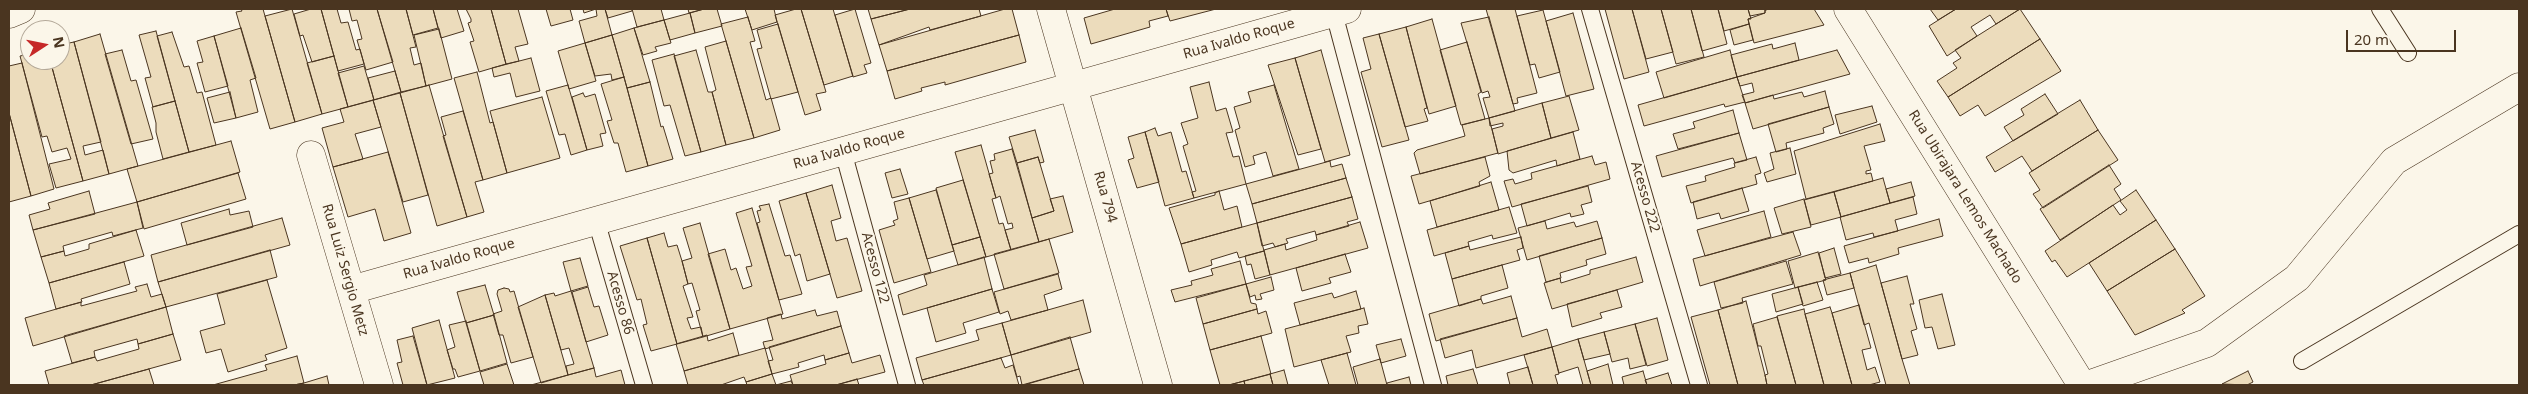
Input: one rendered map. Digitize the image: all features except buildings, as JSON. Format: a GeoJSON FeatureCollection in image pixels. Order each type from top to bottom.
{"type":"FeatureCollection","features":[{"type":"Feature","properties":{"kind":"street"},"geometry":{"type":"LineString","coordinates":[[9,14],[21,9]]}},
{"type":"Feature","properties":{"kind":"street","name":"Rua 794"},"geometry":{"type":"LineString","coordinates":[[1052,9],[1158,385]]}},
{"type":"Feature","properties":{"kind":"street","name":"Rua Ubirajara Lemos Machado"},"geometry":{"type":"LineString","coordinates":[[1848,9],[2082,385]]}},
{"type":"Feature","properties":{"kind":"street","name":"Rua Ivaldo Roque"},"geometry":{"type":"LineString","coordinates":[[351,290],[1340,11]]}},
{"type":"Feature","properties":{"kind":"street"},"geometry":{"type":"LineString","coordinates":[[2088,385],[2207,343],[2297,278],[2394,162],[2519,87]]}},
{"type":"Feature","properties":{"kind":"street","name":"Rua Luiz Sergio Metz"},"geometry":{"type":"LineString","coordinates":[[311,155],[379,385]]}},
{"type":"Feature","properties":{"kind":"lane","name":"Acesso 222"},"geometry":{"type":"LineString","coordinates":[[1590,9],[1699,385]]}},
{"type":"Feature","properties":{"kind":"lane"},"geometry":{"type":"LineString","coordinates":[[2380,9],[2408,53]]}},
{"type":"Feature","properties":{"kind":"lane"},"geometry":{"type":"LineString","coordinates":[[1340,11],[1433,385]]}},
{"type":"Feature","properties":{"kind":"lane","name":"Acesso 122"},"geometry":{"type":"LineString","coordinates":[[842,151],[907,385]]}},
{"type":"Feature","properties":{"kind":"lane","name":"Acesso 86"},"geometry":{"type":"LineString","coordinates":[[596,220],[644,385]]}},
{"type":"Feature","properties":{"kind":"lane"},"geometry":{"type":"LineString","coordinates":[[2302,362],[2519,234]]}}]}
